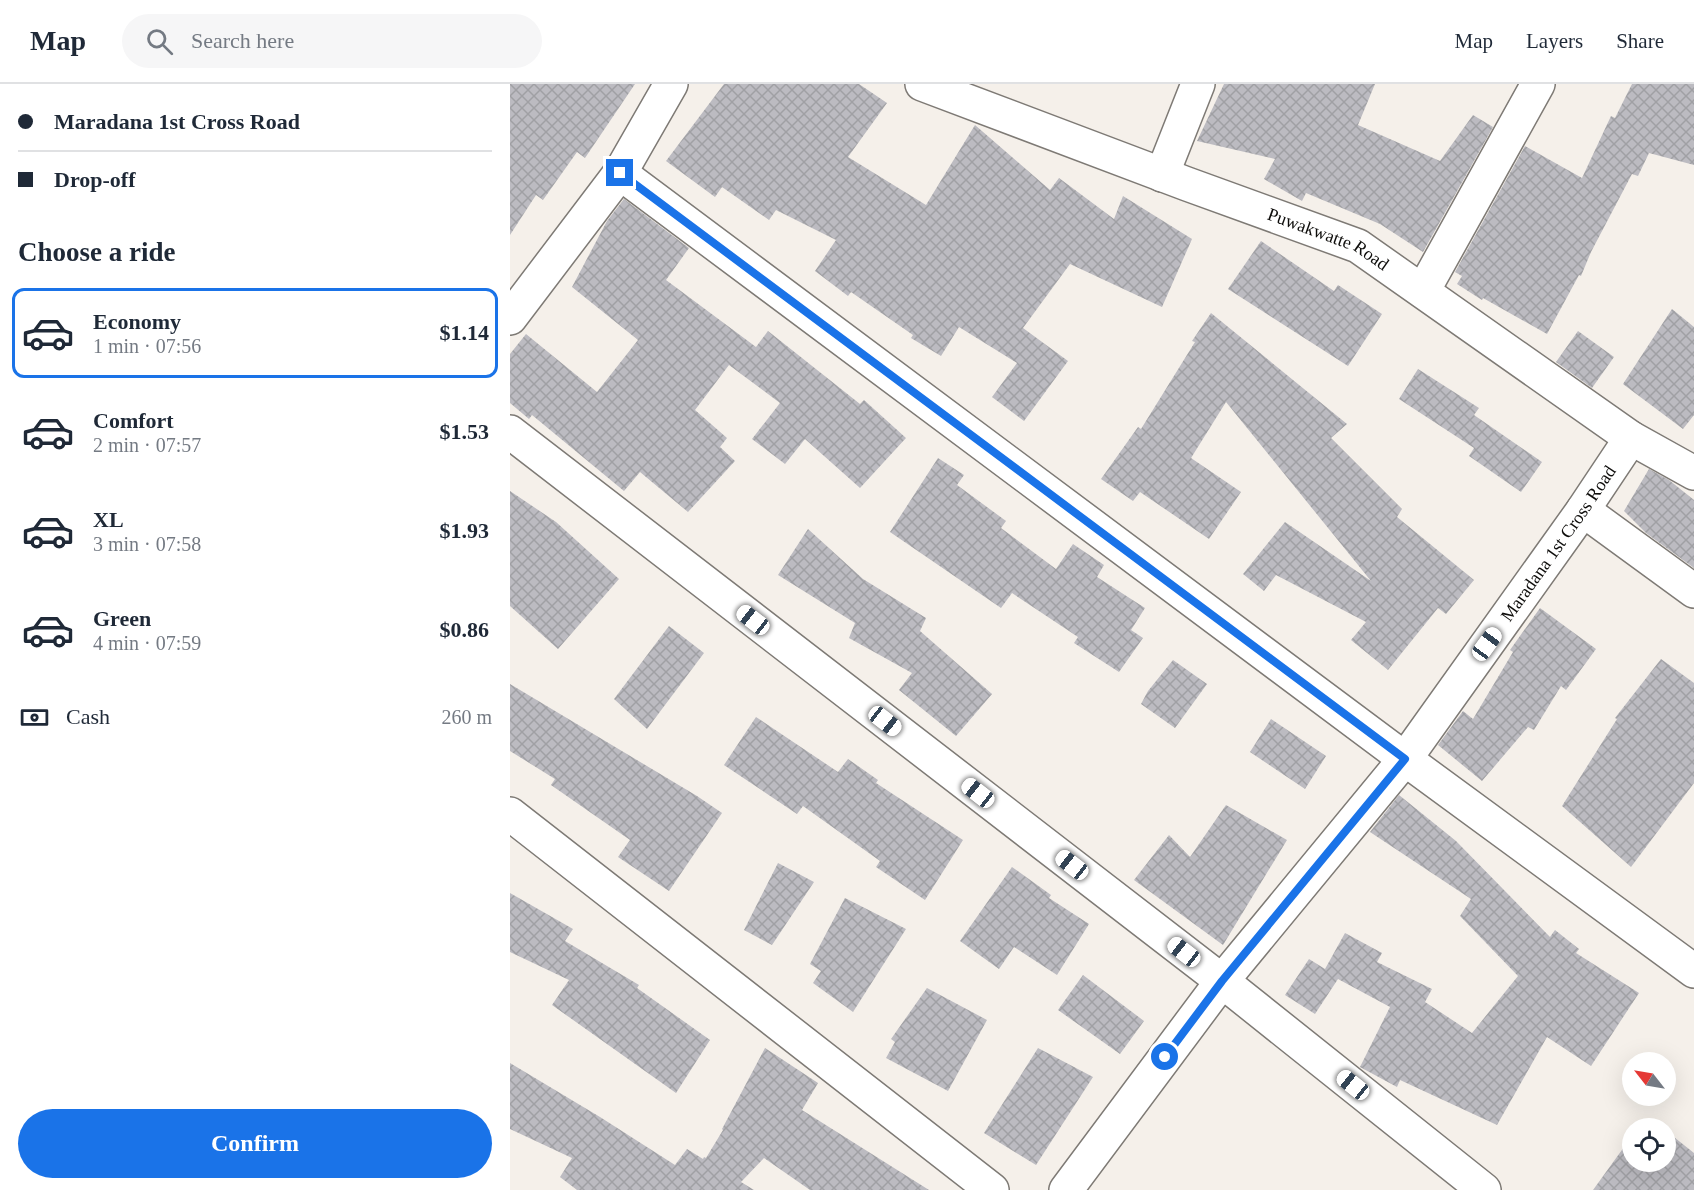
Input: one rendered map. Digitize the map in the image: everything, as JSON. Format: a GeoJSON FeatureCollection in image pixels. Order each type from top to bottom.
{"type":"FeatureCollection","features":[{"type":"Feature","properties":{"kind":"street"},"geometry":{"type":"LineString","coordinates":[[510,318],[620,173],[671,84]]}},
{"type":"Feature","properties":{"kind":"street"},"geometry":{"type":"LineString","coordinates":[[1162,175],[1198,84]]}},
{"type":"Feature","properties":{"kind":"street"},"geometry":{"type":"LineString","coordinates":[[1423,291],[1538,84]]}},
{"type":"Feature","properties":{"kind":"street","name":"Puwakwatte Road"},"geometry":{"type":"LineString","coordinates":[[935,86],[1162,175],[1358,246],[1631,438],[1692,467]]}},
{"type":"Feature","properties":{"kind":"street"},"geometry":{"type":"LineString","coordinates":[[620,173],[1405,759],[1694,971]]}},
{"type":"Feature","properties":{"kind":"street"},"geometry":{"type":"LineString","coordinates":[[510,432],[1222,981],[1484,1190]]}},
{"type":"Feature","properties":{"kind":"street","name":"Maradana 1st Cross Road"},"geometry":{"type":"LineString","coordinates":[[1066,1190],[1222,981],[1405,759],[1583,510],[1631,438]]}},
{"type":"Feature","properties":{"kind":"street"},"geometry":{"type":"LineString","coordinates":[[1583,510],[1694,591]]}},
{"type":"Feature","properties":{"kind":"street"},"geometry":{"type":"LineString","coordinates":[[510,814],[992,1190]]}},
{"type":"Feature","properties":{"kind":"building"},"geometry":{"type":"Polygon","coordinates":[[[510,84],[635,84],[585,158],[577,152],[543,200],[536,195],[510,235],[510,84]]]}},
{"type":"Feature","properties":{"kind":"building"},"geometry":{"type":"Polygon","coordinates":[[[724,84],[859,84],[887,103],[848,157],[926,205],[975,125],[1050,190],[1059,178],[1114,219],[1123,196],[1192,239],[1162,307],[1070,264],[1023,328],[1068,361],[1024,421],[992,397],[1017,363],[959,327],[941,356],[911,338],[913,335],[851,292],[848,296],[815,271],[836,240],[776,210],[769,220],[722,187],[715,197],[666,161],[724,84]]]}},
{"type":"Feature","properties":{"kind":"building"},"geometry":{"type":"Polygon","coordinates":[[[1224,84],[1375,84],[1358,125],[1440,161],[1473,115],[1493,127],[1423,252],[1380,224],[1306,193],[1302,201],[1264,179],[1275,159],[1197,141],[1224,84]]]}},
{"type":"Feature","properties":{"kind":"building"},"geometry":{"type":"Polygon","coordinates":[[[1632,84],[1694,84],[1694,165],[1649,153],[1638,176],[1632,174],[1581,276],[1579,275],[1547,334],[1483,298],[1482,300],[1457,284],[1462,276],[1455,272],[1525,146],[1582,178],[1611,116],[1615,118],[1632,84]]]}},
{"type":"Feature","properties":{"kind":"building"},"geometry":{"type":"Polygon","coordinates":[[[624,199],[689,248],[666,280],[756,347],[768,331],[860,404],[864,400],[906,438],[860,488],[805,439],[785,464],[752,439],[780,403],[729,365],[695,410],[727,438],[720,447],[735,461],[688,512],[640,472],[624,491],[532,415],[529,419],[510,403],[510,354],[526,334],[597,392],[638,340],[572,287],[607,221],[624,199]]]}},
{"type":"Feature","properties":{"kind":"building"},"geometry":{"type":"Polygon","coordinates":[[[1261,241],[1334,291],[1338,285],[1382,314],[1348,366],[1228,289],[1261,241]]]}},
{"type":"Feature","properties":{"kind":"building"},"geometry":{"type":"Polygon","coordinates":[[[1672,309],[1694,327],[1694,415],[1683,429],[1623,384],[1672,309]]]}},
{"type":"Feature","properties":{"kind":"building"},"geometry":{"type":"Polygon","coordinates":[[[1211,313],[1347,424],[1331,438],[1402,509],[1397,517],[1474,580],[1446,614],[1438,608],[1388,670],[1351,640],[1366,622],[1276,575],[1264,591],[1243,574],[1285,522],[1371,581],[1226,402],[1191,458],[1241,492],[1209,539],[1140,492],[1133,501],[1101,479],[1138,427],[1141,429],[1195,342],[1192,341],[1211,313]]]}},
{"type":"Feature","properties":{"kind":"building"},"geometry":{"type":"Polygon","coordinates":[[[1578,331],[1614,357],[1592,388],[1556,362],[1578,331]]]}},
{"type":"Feature","properties":{"kind":"building"},"geometry":{"type":"Polygon","coordinates":[[[1418,369],[1479,408],[1474,415],[1542,462],[1521,492],[1469,456],[1474,448],[1399,399],[1418,369]]]}},
{"type":"Feature","properties":{"kind":"building"},"geometry":{"type":"Polygon","coordinates":[[[938,458],[964,475],[957,485],[1006,521],[1001,528],[1056,569],[1073,544],[1104,565],[1097,577],[1145,608],[1131,630],[1143,638],[1119,672],[1074,643],[1078,637],[1012,593],[1001,608],[890,532],[938,458]]]}},
{"type":"Feature","properties":{"kind":"building"},"geometry":{"type":"Polygon","coordinates":[[[1649,469],[1669,480],[1694,500],[1694,568],[1646,533],[1624,511],[1649,469]]]}},
{"type":"Feature","properties":{"kind":"building"},"geometry":{"type":"Polygon","coordinates":[[[510,491],[556,522],[619,579],[558,649],[510,606],[510,491]]]}},
{"type":"Feature","properties":{"kind":"building"},"geometry":{"type":"Polygon","coordinates":[[[808,529],[863,579],[926,618],[920,631],[992,694],[956,736],[899,690],[912,673],[849,638],[855,623],[778,575],[808,529]]]}},
{"type":"Feature","properties":{"kind":"building"},"geometry":{"type":"Polygon","coordinates":[[[1540,608],[1596,649],[1566,690],[1561,686],[1534,730],[1528,727],[1482,781],[1438,745],[1463,711],[1473,719],[1513,652],[1510,650],[1540,608]]]}},
{"type":"Feature","properties":{"kind":"building"},"geometry":{"type":"Polygon","coordinates":[[[669,626],[704,653],[647,729],[614,699],[669,626]]]}},
{"type":"Feature","properties":{"kind":"building"},"geometry":{"type":"Polygon","coordinates":[[[1661,659],[1694,683],[1694,783],[1631,867],[1562,806],[1617,719],[1615,718],[1661,659]]]}},
{"type":"Feature","properties":{"kind":"building"},"geometry":{"type":"Polygon","coordinates":[[[1173,660],[1207,684],[1175,728],[1141,704],[1148,691],[1173,660]]]}},
{"type":"Feature","properties":{"kind":"building"},"geometry":{"type":"Polygon","coordinates":[[[510,684],[722,813],[669,891],[618,857],[630,840],[551,785],[555,779],[510,751],[510,684]]]}},
{"type":"Feature","properties":{"kind":"building"},"geometry":{"type":"Polygon","coordinates":[[[756,717],[838,772],[848,759],[878,780],[876,783],[963,840],[925,900],[876,867],[880,861],[803,806],[797,814],[724,765],[756,717]]]}},
{"type":"Feature","properties":{"kind":"building"},"geometry":{"type":"Polygon","coordinates":[[[1271,719],[1326,756],[1305,789],[1250,752],[1271,719]]]}},
{"type":"Feature","properties":{"kind":"building"},"geometry":{"type":"Polygon","coordinates":[[[1399,795],[1456,841],[1550,937],[1555,930],[1579,949],[1576,953],[1639,993],[1591,1066],[1547,1037],[1497,1125],[1400,1080],[1397,1087],[1360,1067],[1390,1007],[1338,979],[1315,1014],[1285,995],[1309,959],[1325,969],[1345,933],[1382,953],[1377,962],[1432,989],[1425,1002],[1472,1033],[1518,976],[1460,916],[1471,899],[1370,832],[1399,795]]]}},
{"type":"Feature","properties":{"kind":"building"},"geometry":{"type":"Polygon","coordinates":[[[1226,805],[1287,840],[1223,945],[1134,880],[1169,835],[1190,857],[1226,805]]]}},
{"type":"Feature","properties":{"kind":"building"},"geometry":{"type":"Polygon","coordinates":[[[778,863],[814,882],[772,945],[744,930],[778,863]]]}},
{"type":"Feature","properties":{"kind":"building"},"geometry":{"type":"Polygon","coordinates":[[[1012,867],[1051,895],[1049,898],[1089,924],[1057,975],[1014,947],[999,969],[960,941],[1012,867]]]}},
{"type":"Feature","properties":{"kind":"building"},"geometry":{"type":"Polygon","coordinates":[[[510,893],[573,929],[565,941],[639,985],[637,988],[710,1040],[676,1093],[552,1005],[569,980],[510,952],[510,893]]]}},
{"type":"Feature","properties":{"kind":"building"},"geometry":{"type":"Polygon","coordinates":[[[845,898],[906,929],[853,1012],[813,983],[821,971],[810,964],[845,898]]]}},
{"type":"Feature","properties":{"kind":"building"},"geometry":{"type":"Polygon","coordinates":[[[1083,975],[1144,1021],[1120,1054],[1058,1010],[1083,975]]]}},
{"type":"Feature","properties":{"kind":"building"},"geometry":{"type":"Polygon","coordinates":[[[927,988],[987,1020],[948,1091],[886,1058],[895,1042],[891,1039],[927,988]]]}},
{"type":"Feature","properties":{"kind":"building"},"geometry":{"type":"Polygon","coordinates":[[[765,1048],[818,1083],[802,1110],[929,1190],[810,1190],[764,1158],[741,1182],[754,1190],[577,1190],[560,1177],[572,1158],[510,1129],[510,1063],[675,1165],[687,1149],[703,1159],[706,1158],[723,1130],[765,1048]]]}},
{"type":"Feature","properties":{"kind":"building"},"geometry":{"type":"Polygon","coordinates":[[[1038,1048],[1093,1077],[1036,1165],[984,1133],[1038,1048]]]}},
{"type":"Feature","properties":{"kind":"building"},"geometry":{"type":"Polygon","coordinates":[[[1676,1139],[1694,1153],[1694,1190],[1593,1190],[1622,1150],[1622,1172],[1676,1172],[1676,1139]]]}},
{"type":"Feature","properties":{"kind":"route"},"geometry":{"type":"LineString","coordinates":[[620,173],[1405,759],[1222,981],[1165,1057]]}}]}
